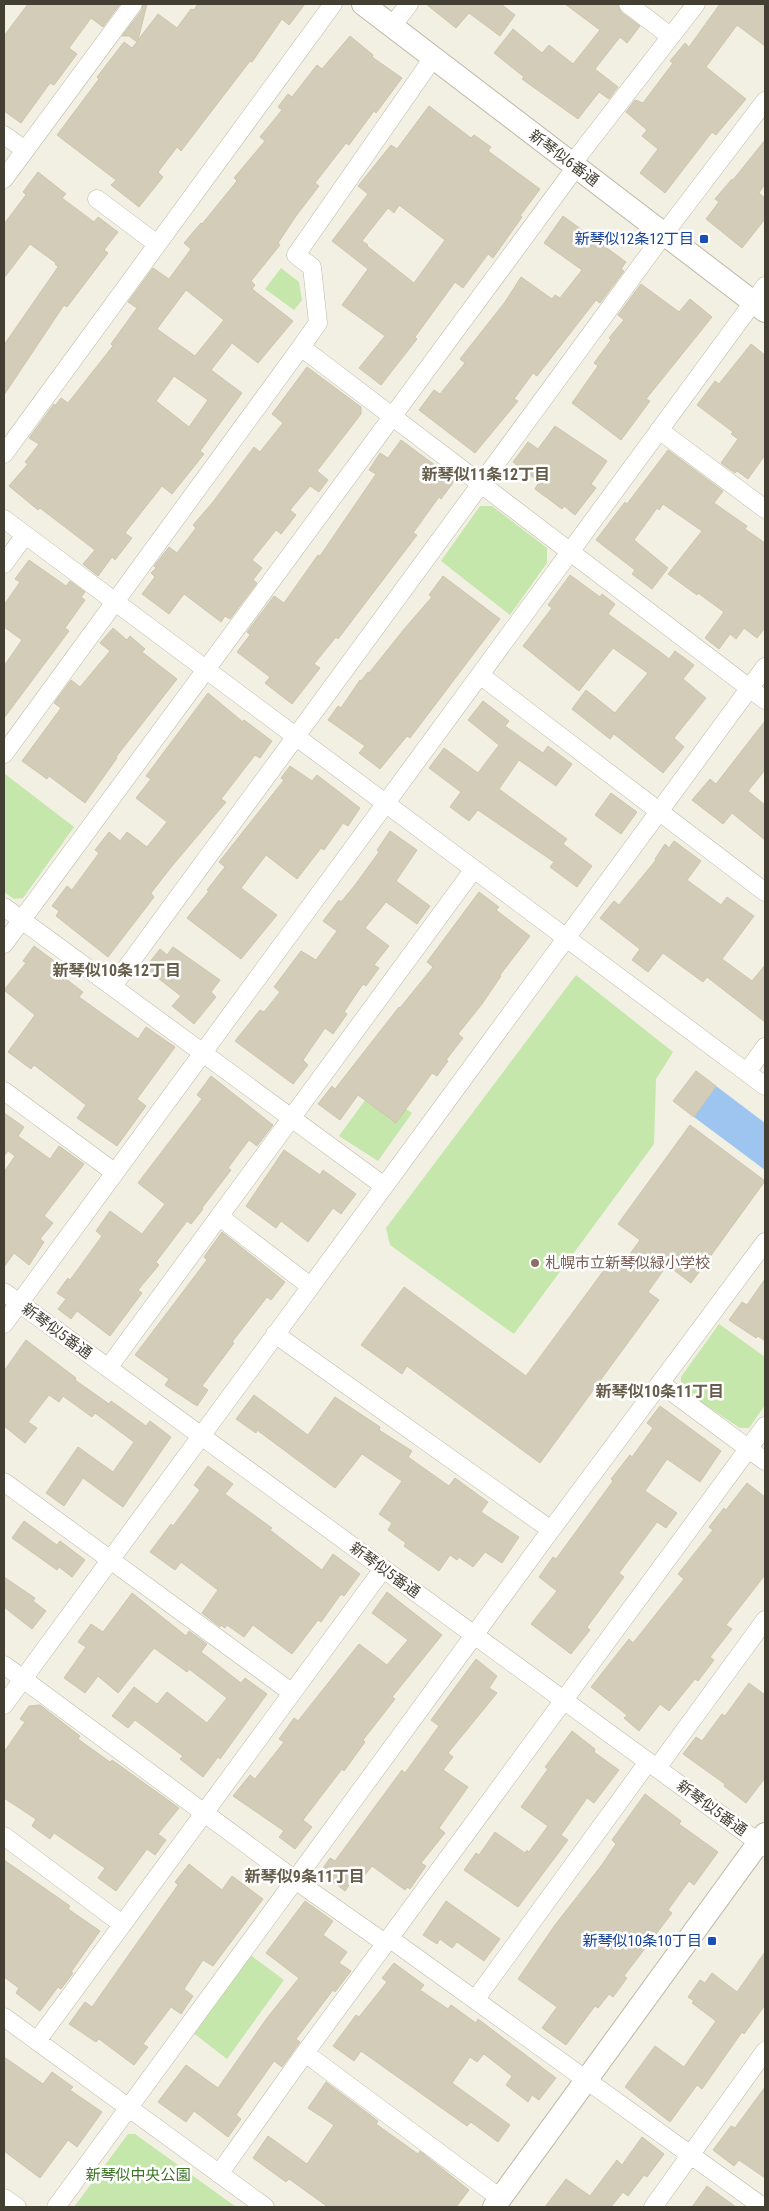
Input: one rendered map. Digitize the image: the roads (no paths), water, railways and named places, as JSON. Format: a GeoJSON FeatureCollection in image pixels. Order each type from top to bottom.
{"type":"FeatureCollection","features":[{"type":"Feature","properties":{"kind":"street"},"geometry":{"type":"LineString","coordinates":[[4,179],[132,4]]}},
{"type":"Feature","properties":{"kind":"street"},"geometry":{"type":"LineString","coordinates":[[4,454],[333,4]]}},
{"type":"Feature","properties":{"kind":"street","name":"新琴似6番通"},"geometry":{"type":"LineString","coordinates":[[363,4],[664,234],[761,300]]}},
{"type":"Feature","properties":{"kind":"street"},"geometry":{"type":"LineString","coordinates":[[392,26],[409,4]]}},
{"type":"Feature","properties":{"kind":"street"},"geometry":{"type":"LineString","coordinates":[[628,4],[670,36]]}},
{"type":"Feature","properties":{"kind":"street"},"geometry":{"type":"LineString","coordinates":[[4,944],[393,416],[574,165],[696,4]]}},
{"type":"Feature","properties":{"kind":"street"},"geometry":{"type":"LineString","coordinates":[[4,754],[318,323],[312,267],[296,255],[433,58]]}},
{"type":"Feature","properties":{"kind":"street"},"geometry":{"type":"LineString","coordinates":[[113,986],[664,234],[765,100]]}},
{"type":"Feature","properties":{"kind":"street"},"geometry":{"type":"LineString","coordinates":[[4,135],[25,150]]}},
{"type":"Feature","properties":{"kind":"street"},"geometry":{"type":"LineString","coordinates":[[97,200],[157,244]]}},
{"type":"Feature","properties":{"kind":"street"},"geometry":{"type":"LineString","coordinates":[[4,1324],[659,430],[761,300]]}},
{"type":"Feature","properties":{"kind":"street"},"geometry":{"type":"LineString","coordinates":[[301,347],[765,700]]}},
{"type":"Feature","properties":{"kind":"street"},"geometry":{"type":"LineString","coordinates":[[659,430],[765,509]]}},
{"type":"Feature","properties":{"kind":"street"},"geometry":{"type":"LineString","coordinates":[[4,519],[765,1086]]}},
{"type":"Feature","properties":{"kind":"street"},"geometry":{"type":"LineString","coordinates":[[4,564],[25,535]]}},
{"type":"Feature","properties":{"kind":"street"},"geometry":{"type":"LineString","coordinates":[[4,1705],[765,667]]}},
{"type":"Feature","properties":{"kind":"street"},"geometry":{"type":"LineString","coordinates":[[480,676],[765,892]]}},
{"type":"Feature","properties":{"kind":"street"},"geometry":{"type":"LineString","coordinates":[[108,1368],[474,869]]}},
{"type":"Feature","properties":{"kind":"street"},"geometry":{"type":"LineString","coordinates":[[4,907],[384,1186]]}},
{"type":"Feature","properties":{"kind":"street"},"geometry":{"type":"LineString","coordinates":[[747,1072],[765,1047]]}},
{"type":"Feature","properties":{"kind":"street"},"geometry":{"type":"LineString","coordinates":[[4,1091],[114,1172]]}},
{"type":"Feature","properties":{"kind":"street"},"geometry":{"type":"LineString","coordinates":[[220,1217],[310,1286]]}},
{"type":"Feature","properties":{"kind":"street"},"geometry":{"type":"LineString","coordinates":[[56,2207],[551,1530],[765,1242]]}},
{"type":"Feature","properties":{"kind":"street","name":"新琴似5番通"},"geometry":{"type":"LineString","coordinates":[[4,1292],[652,1765],[763,1841]]}},
{"type":"Feature","properties":{"kind":"street"},"geometry":{"type":"LineString","coordinates":[[275,1334],[551,1530]]}},
{"type":"Feature","properties":{"kind":"street"},"geometry":{"type":"LineString","coordinates":[[660,1383],[765,1461]]}},
{"type":"Feature","properties":{"kind":"street"},"geometry":{"type":"LineString","coordinates":[[219,2174],[305,2053],[765,1426]]}},
{"type":"Feature","properties":{"kind":"street"},"geometry":{"type":"LineString","coordinates":[[4,1482],[292,1692]]}},
{"type":"Feature","properties":{"kind":"street"},"geometry":{"type":"LineString","coordinates":[[37,2041],[383,1568]]}},
{"type":"Feature","properties":{"kind":"street"},"geometry":{"type":"LineString","coordinates":[[476,2000],[652,1765],[765,1620]]}},
{"type":"Feature","properties":{"kind":"street"},"geometry":{"type":"LineString","coordinates":[[4,1665],[205,1812],[294,1880],[476,2000],[764,2207]]}},
{"type":"Feature","properties":{"kind":"street"},"geometry":{"type":"LineString","coordinates":[[4,1836],[122,1924]]}},
{"type":"Feature","properties":{"kind":"street"},"geometry":{"type":"LineString","coordinates":[[305,2053],[497,2203],[763,1841]]}},
{"type":"Feature","properties":{"kind":"street"},"geometry":{"type":"LineString","coordinates":[[4,2017],[265,2207]]}},
{"type":"Feature","properties":{"kind":"street"},"geometry":{"type":"LineString","coordinates":[[653,2207],[765,2051]]}},
{"type":"Feature","properties":{"kind":"street"},"geometry":{"type":"LineString","coordinates":[[4,2198],[17,2207]]}},
{"type":"Feature","properties":{"kind":"water"},"geometry":{"type":"Polygon","coordinates":[[[716,1086],[765,1123],[765,1170],[694,1117],[716,1086]]]}},
{"type":"Feature","properties":{"kind":"place","name":"新琴似12条12丁目"},"geometry":{"type":"Point","coordinates":[704,239]}},
{"type":"Feature","properties":{"kind":"place","name":"札幌市立新琴似緑小学校"},"geometry":{"type":"Point","coordinates":[535,1263]}},
{"type":"Feature","properties":{"kind":"place","name":"新琴似10条10丁目"},"geometry":{"type":"Point","coordinates":[712,1941]}},
{"type":"Feature","properties":{"kind":"district","name":"新琴似11条12丁目"},"geometry":{"type":"Point","coordinates":[486,474]}},
{"type":"Feature","properties":{"kind":"district","name":"新琴似10条12丁目"},"geometry":{"type":"Point","coordinates":[117,970]}},
{"type":"Feature","properties":{"kind":"district","name":"新琴似10条11丁目"},"geometry":{"type":"Point","coordinates":[660,1391]}},
{"type":"Feature","properties":{"kind":"district","name":"新琴似9条11丁目"},"geometry":{"type":"Point","coordinates":[305,1876]}},
{"type":"Feature","properties":{"kind":"park label","name":"新琴似中央公園"},"geometry":{"type":"Point","coordinates":[138,2175]}}]}
